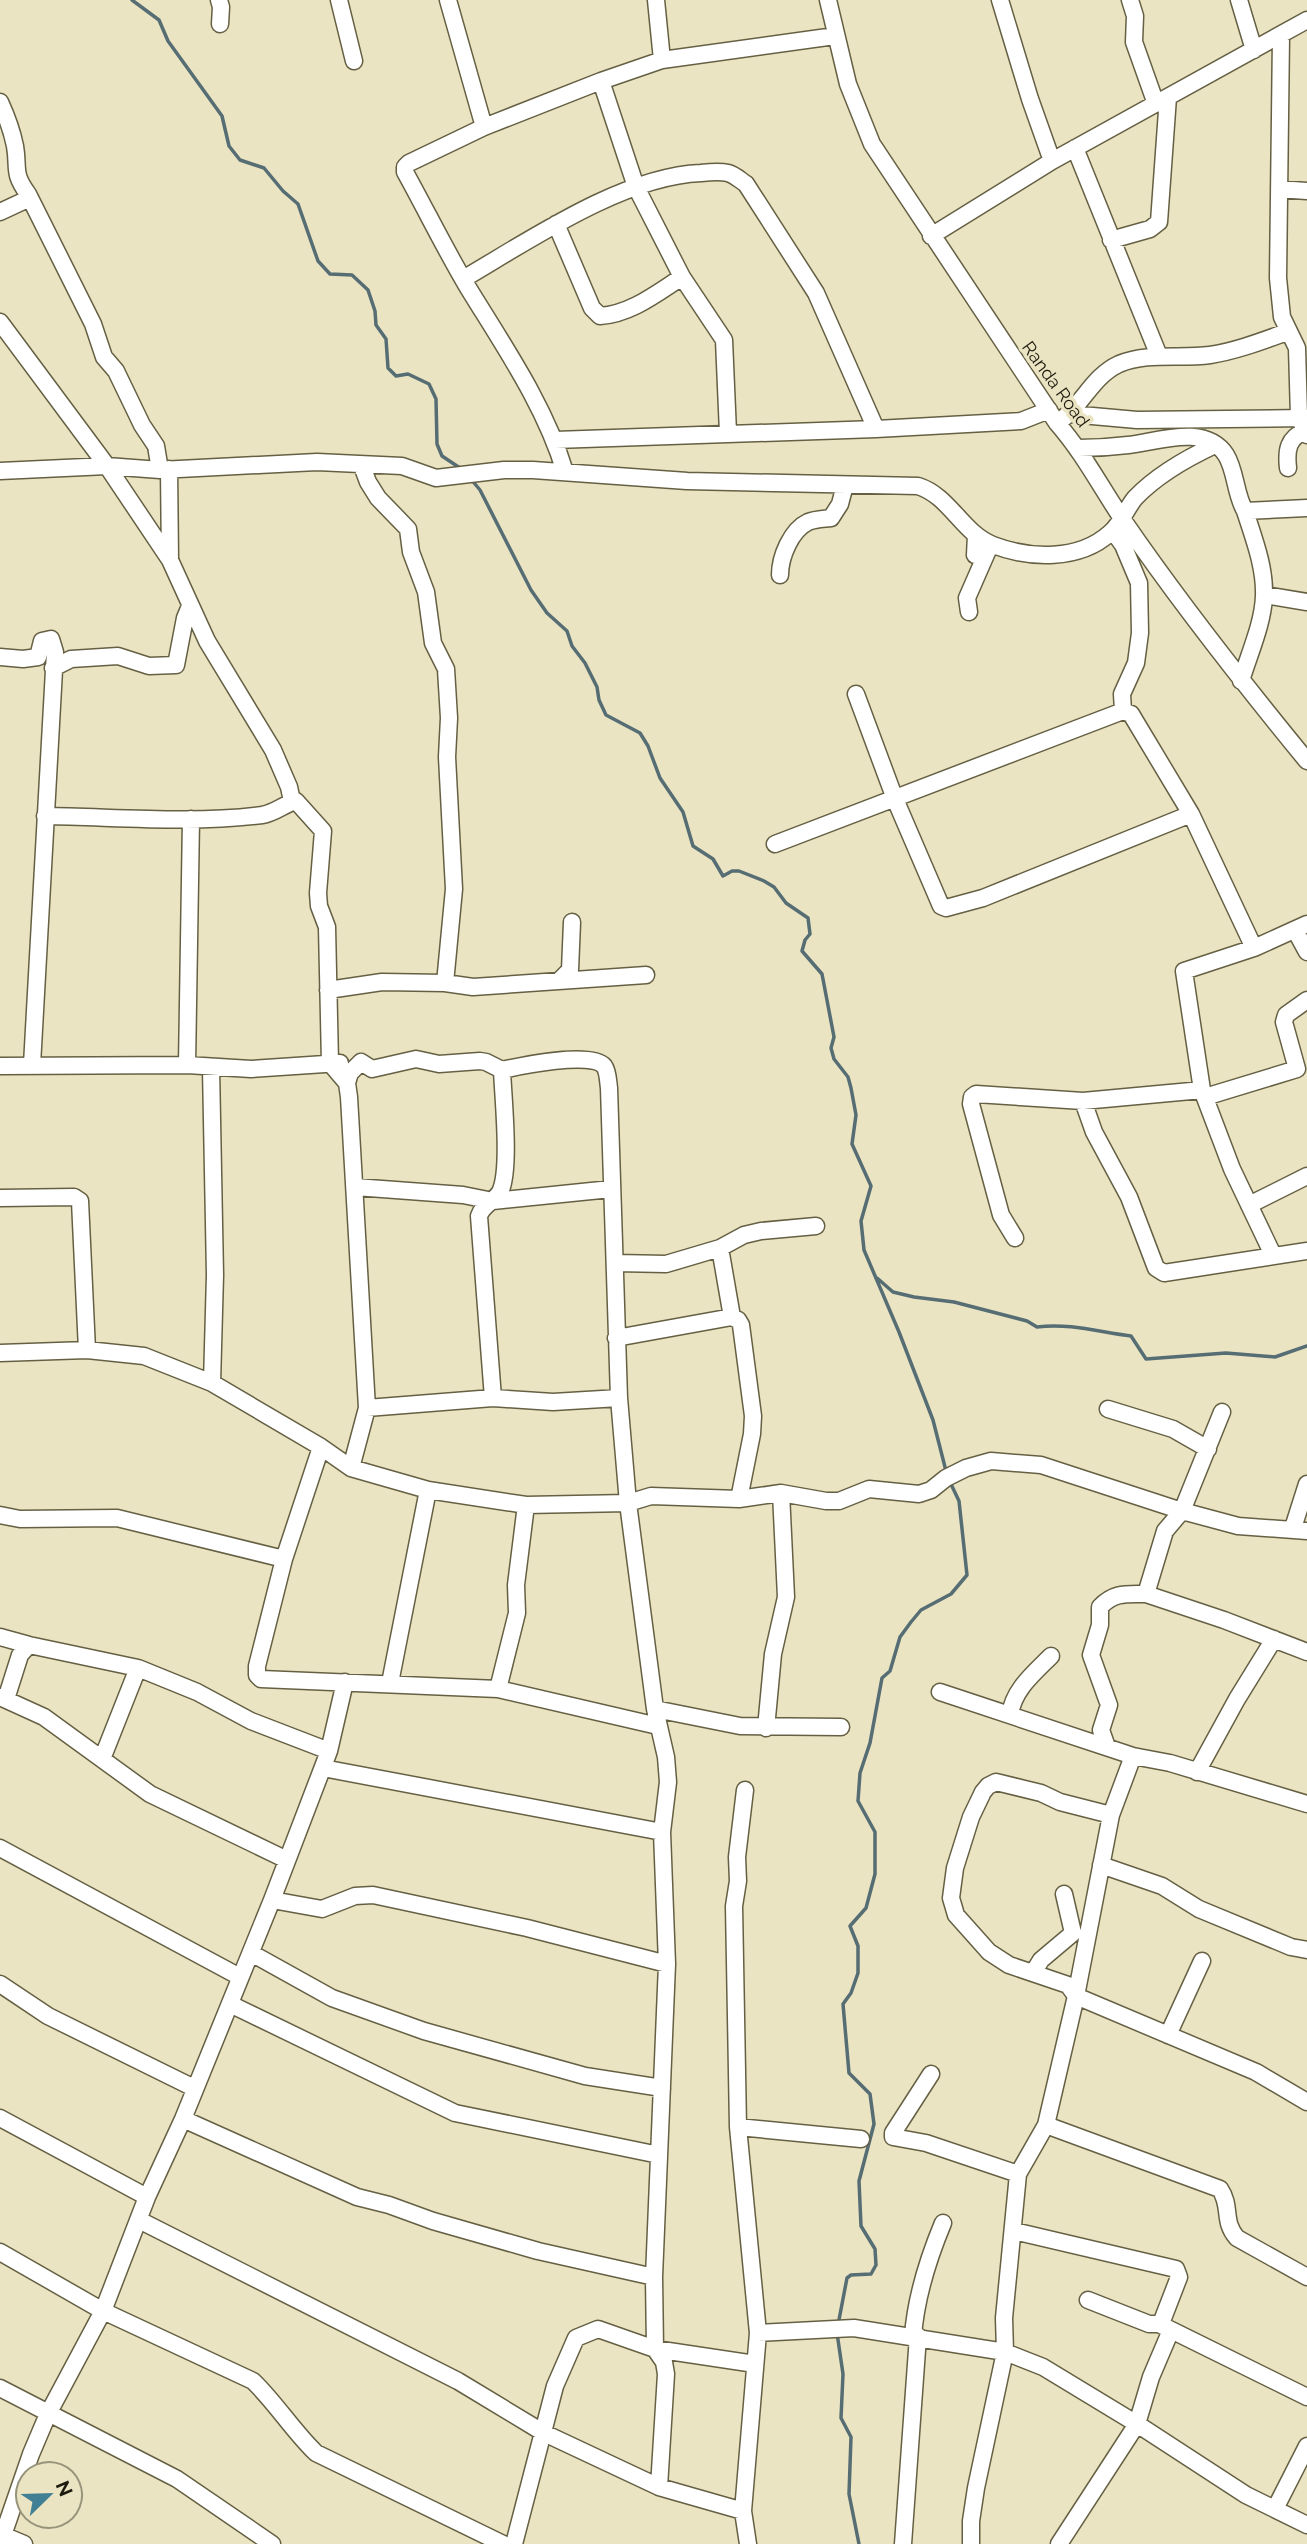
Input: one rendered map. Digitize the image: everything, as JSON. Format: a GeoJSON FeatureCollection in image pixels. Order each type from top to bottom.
{"type":"FeatureCollection","features":[{"type":"Feature","properties":{"kind":"street"},"geometry":{"type":"LineString","coordinates":[[219,0],[220,24]]}},
{"type":"Feature","properties":{"kind":"street"},"geometry":{"type":"LineString","coordinates":[[339,0],[354,61]]}},
{"type":"Feature","properties":{"kind":"street"},"geometry":{"type":"LineString","coordinates":[[448,0],[484,127]]}},
{"type":"Feature","properties":{"kind":"street"},"geometry":{"type":"LineString","coordinates":[[656,0],[662,60]]}},
{"type":"Feature","properties":{"kind":"street"},"geometry":{"type":"LineString","coordinates":[[1000,0],[1052,161]]}},
{"type":"Feature","properties":{"kind":"street"},"geometry":{"type":"LineString","coordinates":[[1111,240],[1150,229],[1159,222],[1162,101],[1134,42],[1135,16],[1130,0]]}},
{"type":"Feature","properties":{"kind":"street"},"geometry":{"type":"LineString","coordinates":[[1239,0],[1254,50]]}},
{"type":"Feature","properties":{"kind":"street","name":"Randa Road"},"geometry":{"type":"LineString","coordinates":[[830,1],[835,36],[848,84],[872,144],[931,236],[1059,416],[1079,448],[1117,525],[1307,761]]}},
{"type":"Feature","properties":{"kind":"street"},"geometry":{"type":"LineString","coordinates":[[931,236],[1052,161],[1307,20]]}},
{"type":"Feature","properties":{"kind":"street"},"geometry":{"type":"LineString","coordinates":[[565,472],[555,440],[516,367],[463,279],[405,172],[405,167],[484,127],[601,80],[662,60],[835,36]]}},
{"type":"Feature","properties":{"kind":"street"},"geometry":{"type":"LineString","coordinates":[[1281,36],[1278,278],[1282,317],[1297,348],[1305,425],[1289,445],[1288,468]]}},
{"type":"Feature","properties":{"kind":"street"},"geometry":{"type":"LineString","coordinates":[[601,80],[636,187],[682,277],[724,340],[728,433]]}},
{"type":"Feature","properties":{"kind":"street"},"geometry":{"type":"LineString","coordinates":[[0,102],[15,145],[15,172],[18,180],[30,198],[93,324],[104,357],[116,371],[142,425],[156,446],[164,470],[170,560]]}},
{"type":"Feature","properties":{"kind":"street"},"geometry":{"type":"LineString","coordinates":[[1075,148],[1159,356]]}},
{"type":"Feature","properties":{"kind":"street"},"geometry":{"type":"LineString","coordinates":[[463,279],[556,224],[636,187],[673,175],[725,172],[735,175],[746,184],[816,293],[876,429]]}},
{"type":"Feature","properties":{"kind":"street"},"geometry":{"type":"LineString","coordinates":[[1279,188],[1307,191]]}},
{"type":"Feature","properties":{"kind":"street"},"geometry":{"type":"LineString","coordinates":[[0,212],[30,198]]}},
{"type":"Feature","properties":{"kind":"street"},"geometry":{"type":"LineString","coordinates":[[556,224],[592,308],[600,316],[610,316],[631,308],[682,277]]}},
{"type":"Feature","properties":{"kind":"street"},"geometry":{"type":"LineString","coordinates":[[0,322],[107,466],[170,560],[208,641],[273,750],[289,786],[292,801]]}},
{"type":"Feature","properties":{"kind":"street"},"geometry":{"type":"LineString","coordinates":[[1059,416],[1094,381],[1109,370],[1136,359],[1228,352],[1287,332]]}},
{"type":"Feature","properties":{"kind":"street"},"geometry":{"type":"LineString","coordinates":[[555,440],[876,429],[1021,421],[1059,416],[1305,425]]}},
{"type":"Feature","properties":{"kind":"street"},"geometry":{"type":"LineString","coordinates":[[1079,448],[1130,445],[1175,436],[1204,440],[1215,445],[1227,457],[1262,569],[1264,595],[1258,627],[1241,681]]}},
{"type":"Feature","properties":{"kind":"street"},"geometry":{"type":"LineString","coordinates":[[0,471],[107,466],[164,470],[273,462],[317,462],[402,466],[436,478],[504,470],[687,481],[918,486],[937,495],[976,535],[989,544],[1013,552],[1059,554],[1080,551],[1098,543],[1117,525],[1135,498],[1193,455],[1215,445]]}},
{"type":"Feature","properties":{"kind":"street"},"geometry":{"type":"LineString","coordinates":[[362,466],[378,498],[408,529],[411,552],[426,593],[433,643],[446,669],[447,757],[454,890],[445,983]]}},
{"type":"Feature","properties":{"kind":"street"},"geometry":{"type":"LineString","coordinates":[[780,575],[780,564],[786,549],[800,527],[810,521],[831,517],[840,504],[845,485]]}},
{"type":"Feature","properties":{"kind":"street"},"geometry":{"type":"LineString","coordinates":[[1245,511],[1307,508]]}},
{"type":"Feature","properties":{"kind":"street"},"geometry":{"type":"LineString","coordinates":[[1117,525],[1139,583],[1140,633],[1136,663],[1122,694],[1123,711]]}},
{"type":"Feature","properties":{"kind":"street"},"geometry":{"type":"LineString","coordinates":[[969,612],[967,598],[988,550],[975,555],[976,535]]}},
{"type":"Feature","properties":{"kind":"street"},"geometry":{"type":"LineString","coordinates":[[1264,595],[1307,603]]}},
{"type":"Feature","properties":{"kind":"street"},"geometry":{"type":"LineString","coordinates":[[53,668],[71,659],[118,656],[149,666],[176,665],[190,606]]}},
{"type":"Feature","properties":{"kind":"street"},"geometry":{"type":"LineString","coordinates":[[0,657],[38,657],[42,641],[51,639],[55,652],[32,1065]]}},
{"type":"Feature","properties":{"kind":"street"},"geometry":{"type":"LineString","coordinates":[[856,694],[895,799],[941,906],[946,908],[983,898],[1191,814]]}},
{"type":"Feature","properties":{"kind":"street"},"geometry":{"type":"LineString","coordinates":[[775,844],[1123,711],[1131,714],[1191,814],[1254,948]]}},
{"type":"Feature","properties":{"kind":"street"},"geometry":{"type":"LineString","coordinates":[[45,816],[191,819],[262,815],[274,813],[292,801],[300,803],[323,831],[318,893],[319,905],[327,927],[330,1063],[347,1083]]}},
{"type":"Feature","properties":{"kind":"street"},"geometry":{"type":"LineString","coordinates":[[187,1065],[191,819]]}},
{"type":"Feature","properties":{"kind":"street"},"geometry":{"type":"LineString","coordinates":[[559,981],[570,970],[572,922]]}},
{"type":"Feature","properties":{"kind":"street"},"geometry":{"type":"LineString","coordinates":[[1273,1255],[1249,1205],[1203,1093],[1184,971],[1254,948],[1301,927],[1307,952]]}},
{"type":"Feature","properties":{"kind":"street"},"geometry":{"type":"LineString","coordinates":[[328,990],[382,982],[445,983],[472,987],[646,975]]}},
{"type":"Feature","properties":{"kind":"street"},"geometry":{"type":"LineString","coordinates":[[1015,1238],[1001,1214],[971,1104],[972,1097],[976,1094],[1083,1101],[1203,1093],[1297,1069],[1283,1022],[1286,1015],[1307,1000]]}},
{"type":"Feature","properties":{"kind":"street"},"geometry":{"type":"LineString","coordinates":[[0,1066],[187,1065],[251,1069],[361,1062],[372,1069],[416,1059],[439,1064],[480,1061],[502,1070],[536,1062],[586,1060],[601,1063],[606,1068],[616,1263],[619,1398],[628,1503],[668,1782],[662,1832],[667,1965],[654,2277],[655,2349],[664,2362],[666,2374],[659,2487]]}},
{"type":"Feature","properties":{"kind":"street"},"geometry":{"type":"LineString","coordinates":[[351,1468],[367,1408],[347,1083],[350,1073],[361,1062]]}},
{"type":"Feature","properties":{"kind":"street"},"geometry":{"type":"LineString","coordinates":[[211,1068],[215,1275],[212,1383]]}},
{"type":"Feature","properties":{"kind":"street"},"geometry":{"type":"LineString","coordinates":[[493,1398],[479,1216],[484,1206],[500,1191],[504,1165],[502,1070]]}},
{"type":"Feature","properties":{"kind":"street"},"geometry":{"type":"LineString","coordinates":[[1083,1101],[1094,1132],[1129,1197],[1156,1268],[1164,1273],[1307,1251]]}},
{"type":"Feature","properties":{"kind":"street"},"geometry":{"type":"LineString","coordinates":[[1249,1205],[1307,1176]]}},
{"type":"Feature","properties":{"kind":"street"},"geometry":{"type":"LineString","coordinates":[[355,1187],[463,1195],[493,1200],[611,1189]]}},
{"type":"Feature","properties":{"kind":"street"},"geometry":{"type":"LineString","coordinates":[[0,1198],[74,1197],[80,1201],[87,1350]]}},
{"type":"Feature","properties":{"kind":"street"},"geometry":{"type":"LineString","coordinates":[[616,1263],[666,1264],[720,1248],[761,1231],[816,1226]]}},
{"type":"Feature","properties":{"kind":"street"},"geometry":{"type":"LineString","coordinates":[[720,1248],[732,1317],[741,1325],[753,1416],[739,1499]]}},
{"type":"Feature","properties":{"kind":"street"},"geometry":{"type":"LineString","coordinates":[[616,1338],[732,1317]]}},
{"type":"Feature","properties":{"kind":"street"},"geometry":{"type":"LineString","coordinates":[[0,1353],[87,1350],[144,1356],[212,1383],[321,1447],[351,1468],[428,1490],[526,1505],[628,1503],[651,1496],[739,1499],[781,1493],[839,1501],[869,1489],[919,1494],[931,1490],[946,1478],[966,1468],[991,1461],[1041,1465],[1182,1511],[1238,1526],[1300,1529],[1307,1484]]}},
{"type":"Feature","properties":{"kind":"street"},"geometry":{"type":"LineString","coordinates":[[367,1408],[493,1398],[553,1402],[619,1398]]}},
{"type":"Feature","properties":{"kind":"street"},"geometry":{"type":"LineString","coordinates":[[1108,1409],[1173,1429],[1208,1450]]}},
{"type":"Feature","properties":{"kind":"street"},"geometry":{"type":"LineString","coordinates":[[1146,1594],[1165,1531],[1182,1511],[1222,1412]]}},
{"type":"Feature","properties":{"kind":"street"},"geometry":{"type":"LineString","coordinates":[[321,1447],[285,1559],[257,1666],[257,1675],[261,1679],[498,1689],[657,1717],[766,1728],[841,1727]]}},
{"type":"Feature","properties":{"kind":"street"},"geometry":{"type":"LineString","coordinates":[[390,1683],[428,1490]]}},
{"type":"Feature","properties":{"kind":"street"},"geometry":{"type":"LineString","coordinates":[[766,1728],[773,1654],[786,1597],[781,1493]]}},
{"type":"Feature","properties":{"kind":"street"},"geometry":{"type":"LineString","coordinates":[[498,1689],[517,1613],[516,1585],[526,1505]]}},
{"type":"Feature","properties":{"kind":"street"},"geometry":{"type":"LineString","coordinates":[[0,1515],[20,1519],[117,1518],[285,1559]]}},
{"type":"Feature","properties":{"kind":"street"},"geometry":{"type":"LineString","coordinates":[[1107,1747],[1101,1730],[1109,1705],[1091,1655],[1100,1625],[1100,1607],[1110,1596],[1146,1594],[1307,1651]]}},
{"type":"Feature","properties":{"kind":"street"},"geometry":{"type":"LineString","coordinates":[[1197,1772],[1274,1639]]}},
{"type":"Feature","properties":{"kind":"street"},"geometry":{"type":"LineString","coordinates":[[287,1860],[150,1794],[44,1717],[3,1698],[15,1644],[138,1668],[197,1692],[251,1721],[329,1751]]}},
{"type":"Feature","properties":{"kind":"street"},"geometry":{"type":"LineString","coordinates":[[1010,1715],[1011,1706],[1020,1690],[1051,1656]]}},
{"type":"Feature","properties":{"kind":"street"},"geometry":{"type":"LineString","coordinates":[[102,1759],[138,1668]]}},
{"type":"Feature","properties":{"kind":"street"},"geometry":{"type":"LineString","coordinates":[[24,2544],[1,2538],[31,2454],[48,2414],[103,2311],[147,2197],[183,2119],[251,1953],[329,1751],[345,1682]]}},
{"type":"Feature","properties":{"kind":"street"},"geometry":{"type":"LineString","coordinates":[[940,1692],[1133,1756],[1170,1763],[1307,1804]]}},
{"type":"Feature","properties":{"kind":"street"},"geometry":{"type":"LineString","coordinates":[[971,2544],[976,2488],[1005,2352],[1004,2318],[1018,2174],[1046,2126],[1076,1996],[1111,1815],[1133,1756]]}},
{"type":"Feature","properties":{"kind":"street"},"geometry":{"type":"LineString","coordinates":[[323,1768],[662,1832]]}},
{"type":"Feature","properties":{"kind":"street"},"geometry":{"type":"LineString","coordinates":[[1111,1815],[996,1782],[988,1786],[982,1792],[971,1817],[955,1868],[951,1898],[956,1916],[997,1959],[1068,1985],[1076,1996],[1256,2071],[1307,2102]]}},
{"type":"Feature","properties":{"kind":"street"},"geometry":{"type":"LineString","coordinates":[[745,1790],[734,1906],[738,2127],[758,2333],[743,2511],[748,2544]]}},
{"type":"Feature","properties":{"kind":"street"},"geometry":{"type":"LineString","coordinates":[[0,1848],[240,1977]]}},
{"type":"Feature","properties":{"kind":"street"},"geometry":{"type":"LineString","coordinates":[[1101,1865],[1162,1886],[1199,1909],[1292,1947],[1307,1950]]}},
{"type":"Feature","properties":{"kind":"street"},"geometry":{"type":"LineString","coordinates":[[1033,1973],[1041,1961],[1073,1933],[1064,1894]]}},
{"type":"Feature","properties":{"kind":"street"},"geometry":{"type":"LineString","coordinates":[[272,1900],[322,1909],[355,1896],[373,1895],[527,1928],[667,1965]]}},
{"type":"Feature","properties":{"kind":"street"},"geometry":{"type":"LineString","coordinates":[[251,1953],[332,1997],[424,2031],[585,2076],[662,2088]]}},
{"type":"Feature","properties":{"kind":"street"},"geometry":{"type":"LineString","coordinates":[[1168,2035],[1202,1961]]}},
{"type":"Feature","properties":{"kind":"street"},"geometry":{"type":"LineString","coordinates":[[0,1984],[48,2016],[194,2088]]}},
{"type":"Feature","properties":{"kind":"street"},"geometry":{"type":"LineString","coordinates":[[230,2004],[455,2113],[659,2155]]}},
{"type":"Feature","properties":{"kind":"street"},"geometry":{"type":"LineString","coordinates":[[931,2074],[893,2137],[926,2143],[1018,2174]]}},
{"type":"Feature","properties":{"kind":"street"},"geometry":{"type":"LineString","coordinates":[[0,2118],[147,2197]]}},
{"type":"Feature","properties":{"kind":"street"},"geometry":{"type":"LineString","coordinates":[[183,2119],[357,2197],[389,2204],[433,2221],[538,2251],[654,2277]]}},
{"type":"Feature","properties":{"kind":"street"},"geometry":{"type":"LineString","coordinates":[[1046,2126],[1220,2189],[1226,2199],[1228,2228],[1237,2238],[1307,2277]]}},
{"type":"Feature","properties":{"kind":"street"},"geometry":{"type":"LineString","coordinates":[[738,2127],[861,2139]]}},
{"type":"Feature","properties":{"kind":"street"},"geometry":{"type":"LineString","coordinates":[[139,2220],[458,2381],[544,2433],[659,2487],[743,2511]]}},
{"type":"Feature","properties":{"kind":"street"},"geometry":{"type":"LineString","coordinates":[[903,2544],[917,2301],[934,2243],[943,2223]]}},
{"type":"Feature","properties":{"kind":"street"},"geometry":{"type":"LineString","coordinates":[[1014,2231],[1176,2269],[1180,2277],[1162,2321],[1165,2327],[1137,2424],[1063,2543]]}},
{"type":"Feature","properties":{"kind":"street"},"geometry":{"type":"LineString","coordinates":[[0,2252],[103,2311],[253,2381],[272,2399],[316,2453],[503,2544]]}},
{"type":"Feature","properties":{"kind":"street"},"geometry":{"type":"LineString","coordinates":[[1088,2300],[1149,2324],[1165,2327],[1307,2398]]}},
{"type":"Feature","properties":{"kind":"street"},"geometry":{"type":"LineString","coordinates":[[758,2333],[854,2328],[1005,2352],[1043,2367],[1137,2424],[1214,2476],[1307,2525]]}},
{"type":"Feature","properties":{"kind":"street"},"geometry":{"type":"LineString","coordinates":[[514,2544],[555,2386],[576,2338],[598,2329],[655,2349],[755,2364]]}},
{"type":"Feature","properties":{"kind":"street"},"geometry":{"type":"LineString","coordinates":[[0,2388],[177,2479],[272,2544]]}},
{"type":"Feature","properties":{"kind":"street"},"geometry":{"type":"LineString","coordinates":[[1275,2509],[1307,2446]]}},
{"type":"Feature","properties":{"kind":"waterway"},"geometry":{"type":"LineString","coordinates":[[132,0],[159,20],[168,41],[222,116],[229,146],[240,160],[264,168],[298,204],[318,261],[330,274],[352,275],[368,290],[375,311],[376,325],[386,339],[388,368],[396,376],[408,374],[429,384],[436,399],[437,444],[442,456],[463,470]]}},
{"type":"Feature","properties":{"kind":"waterway"},"geometry":{"type":"LineString","coordinates":[[470,478],[480,490],[531,590],[547,613],[567,631],[572,646],[585,663],[597,687],[606,715],[640,733],[648,746],[660,778],[683,812],[693,846],[713,859],[723,876],[739,871],[764,881],[774,887],[786,903],[808,918],[810,934],[802,951],[822,974],[834,1037],[831,1048],[834,1059],[848,1077],[856,1115],[852,1144],[871,1186],[861,1221],[864,1250],[933,1420],[946,1471]]}},
{"type":"Feature","properties":{"kind":"waterway"},"geometry":{"type":"LineString","coordinates":[[877,1278],[893,1292],[954,1302],[1027,1321],[1037,1327],[1073,1327],[1131,1336],[1146,1359],[1226,1353],[1275,1357],[1307,1346]]}},
{"type":"Feature","properties":{"kind":"waterway"},"geometry":{"type":"LineString","coordinates":[[838,2325],[847,2278],[851,2275],[871,2274],[876,2265],[875,2249],[861,2226],[859,2181],[874,2124],[870,2094],[849,2073],[843,2004],[851,1993],[858,1973],[858,1946],[850,1926],[866,1908],[875,1874],[875,1832],[858,1801],[860,1773],[870,1743],[882,1678],[890,1671],[900,1637],[921,1610],[951,1594],[967,1575],[959,1501],[950,1482]]}},
{"type":"Feature","properties":{"kind":"waterway"},"geometry":{"type":"LineString","coordinates":[[837,2333],[843,2374],[841,2418],[851,2437],[849,2494],[859,2544]]}}]}
